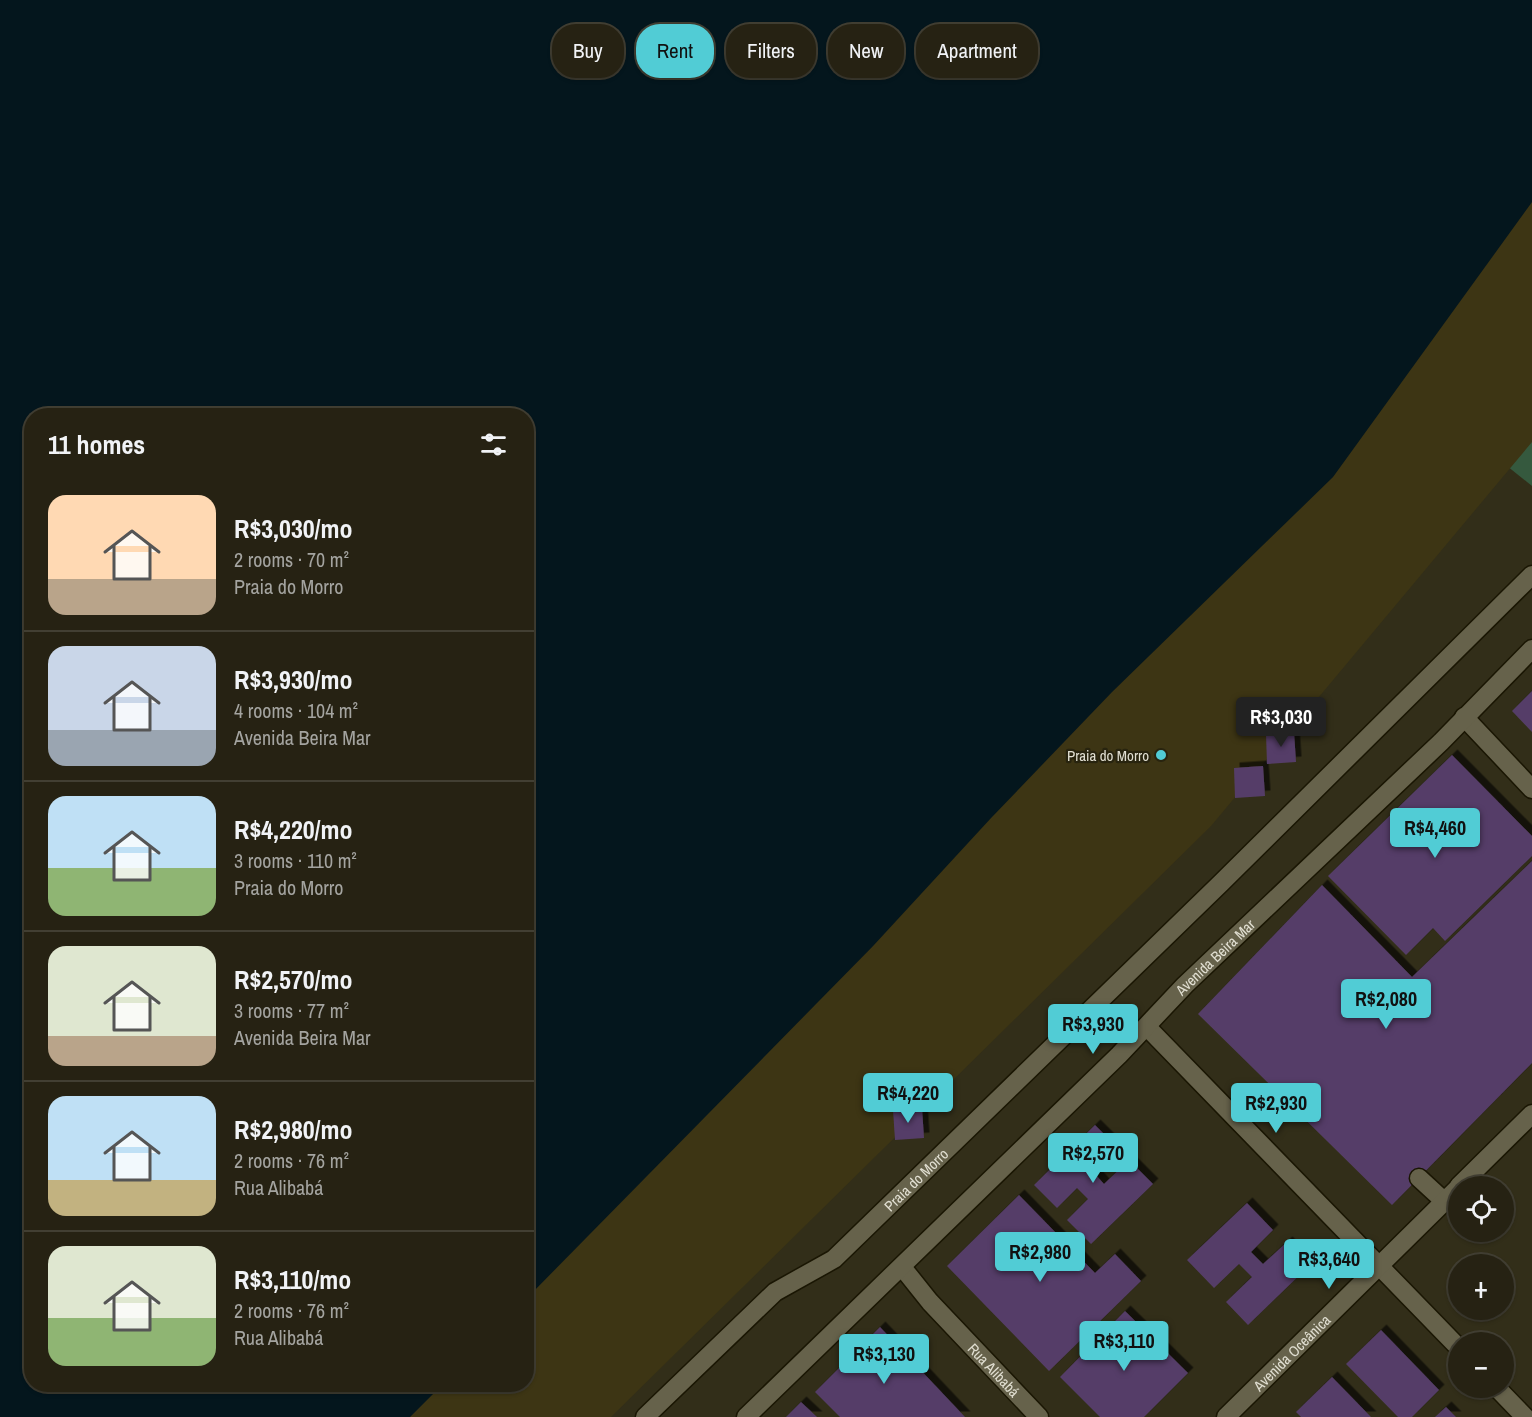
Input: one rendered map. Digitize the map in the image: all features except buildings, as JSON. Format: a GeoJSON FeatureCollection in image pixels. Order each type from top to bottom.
{"type":"FeatureCollection","features":[{"type":"Feature","properties":{"kind":"street","name":"Praia do Morro"},"geometry":{"type":"LineString","coordinates":[[645,1417],[775,1292],[834,1259],[1221,883],[1532,575]]}},
{"type":"Feature","properties":{"kind":"street","name":"Avenida Beira Mar"},"geometry":{"type":"LineString","coordinates":[[746,1417],[902,1268],[1147,1027],[1185,985],[1432,750],[1532,649]]}},
{"type":"Feature","properties":{"kind":"street"},"geometry":{"type":"LineString","coordinates":[[1464,717],[1532,789]]}},
{"type":"Feature","properties":{"kind":"street"},"geometry":{"type":"LineString","coordinates":[[1147,1027],[1448,1337]]}},
{"type":"Feature","properties":{"kind":"street","name":"Avenida Oceânica"},"geometry":{"type":"LineString","coordinates":[[1470,1176],[1532,1114]]}},
{"type":"Feature","properties":{"kind":"street"},"geometry":{"type":"LineString","coordinates":[[1419,1178],[1444,1202]]}},
{"type":"Feature","properties":{"kind":"street","name":"Avenida Oceânica"},"geometry":{"type":"LineString","coordinates":[[1226,1417],[1448,1198]]}},
{"type":"Feature","properties":{"kind":"street","name":"Rua Alibabá"},"geometry":{"type":"LineString","coordinates":[[902,1268],[930,1302],[1039,1417]]}},
{"type":"Feature","properties":{"kind":"street"},"geometry":{"type":"LineString","coordinates":[[1507,1398],[1525,1417]]}},
{"type":"Feature","properties":{"kind":"green space"},"geometry":{"type":"Polygon","coordinates":[[[1532,426],[1532,486],[1502,462],[1532,426]]]}},
{"type":"Feature","properties":{"kind":"sand","name":"Praia do Morro"},"geometry":{"type":"Polygon","coordinates":[[[1532,202],[1532,442],[1211,826],[611,1417],[410,1417],[435,1392],[534,1392],[534,1291],[873,946],[1112,692],[1333,477],[1532,202]]]}},
{"type":"Feature","properties":{"kind":"water"},"geometry":{"type":"Polygon","coordinates":[[[0,0],[1532,0],[1532,202],[1333,477],[1112,692],[873,946],[534,1291],[534,408],[24,408],[24,1392],[435,1392],[410,1417],[0,1417],[0,0]]]}},
{"type":"Feature","properties":{"kind":"place","name":"Praia do Morro"},"geometry":{"type":"Point","coordinates":[1161,755]}}]}
